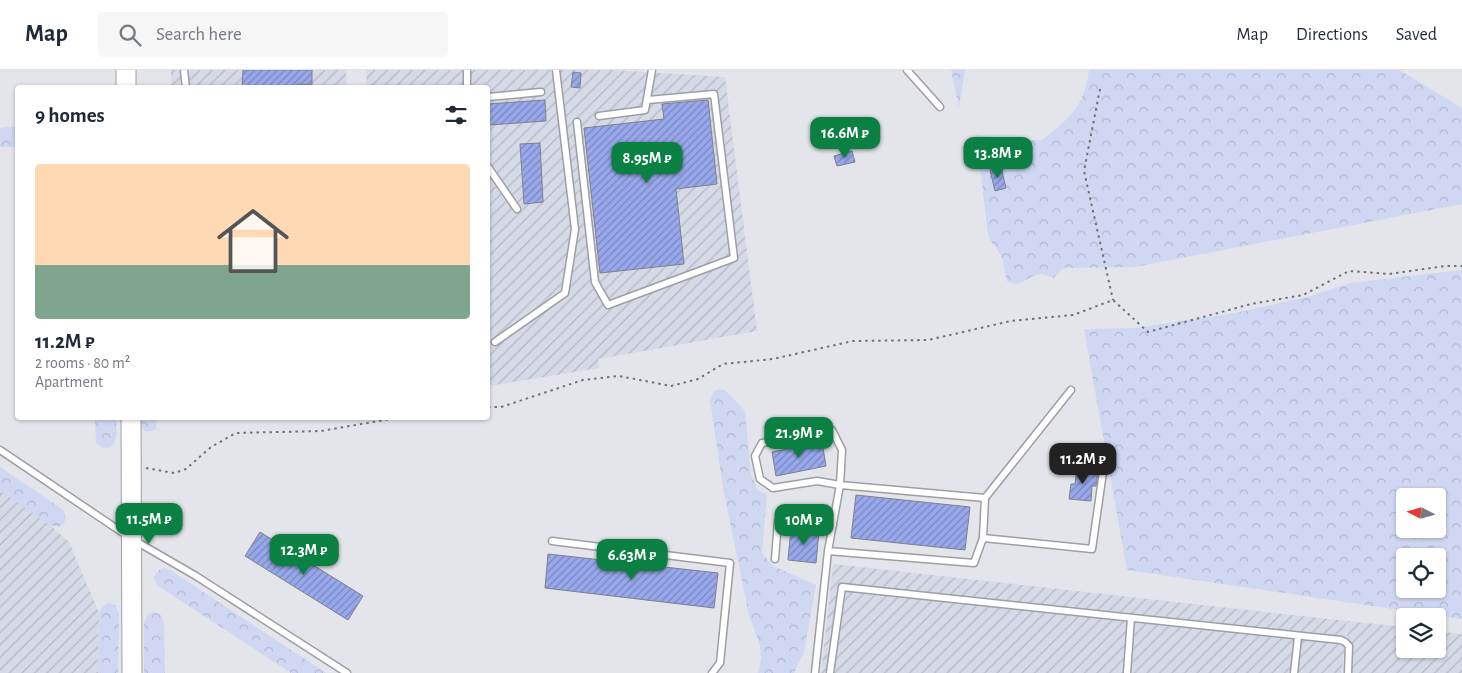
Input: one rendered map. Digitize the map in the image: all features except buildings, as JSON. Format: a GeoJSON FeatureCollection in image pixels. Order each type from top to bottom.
{"type":"FeatureCollection","features":[{"type":"Feature","properties":{"kind":"street"},"geometry":{"type":"LineString","coordinates":[[126,70],[126,85]]}},
{"type":"Feature","properties":{"kind":"street"},"geometry":{"type":"LineString","coordinates":[[131,420],[132,673]]}},
{"type":"Feature","properties":{"kind":"lane"},"geometry":{"type":"LineString","coordinates":[[184,70],[186,85]]}},
{"type":"Feature","properties":{"kind":"lane"},"geometry":{"type":"LineString","coordinates":[[467,70],[467,85]]}},
{"type":"Feature","properties":{"kind":"lane"},"geometry":{"type":"LineString","coordinates":[[495,342],[565,293],[575,229],[556,70]]}},
{"type":"Feature","properties":{"kind":"lane"},"geometry":{"type":"LineString","coordinates":[[599,116],[645,110],[652,70]]}},
{"type":"Feature","properties":{"kind":"lane"},"geometry":{"type":"LineString","coordinates":[[907,70],[940,107]]}},
{"type":"Feature","properties":{"kind":"lane"},"geometry":{"type":"LineString","coordinates":[[490,97],[541,92]]}},
{"type":"Feature","properties":{"kind":"lane"},"geometry":{"type":"LineString","coordinates":[[577,122],[595,282],[608,305],[734,258],[714,94],[648,100]]}},
{"type":"Feature","properties":{"kind":"lane"},"geometry":{"type":"LineString","coordinates":[[490,170],[517,208]]}},
{"type":"Feature","properties":{"kind":"lane"},"geometry":{"type":"LineString","coordinates":[[828,551],[974,562],[983,538],[985,498],[1071,390]]}},
{"type":"Feature","properties":{"kind":"lane"},"geometry":{"type":"LineString","coordinates":[[815,673],[828,551],[840,485],[842,450],[832,430],[762,443],[755,456],[760,479],[773,488],[817,481],[840,485],[985,498]]}},
{"type":"Feature","properties":{"kind":"lane"},"geometry":{"type":"LineString","coordinates":[[0,450],[132,539],[196,576],[347,673]]}},
{"type":"Feature","properties":{"kind":"lane"},"geometry":{"type":"LineString","coordinates":[[983,538],[1092,549],[1103,472]]}},
{"type":"Feature","properties":{"kind":"lane"},"geometry":{"type":"LineString","coordinates":[[775,559],[778,521],[833,525]]}},
{"type":"Feature","properties":{"kind":"lane"},"geometry":{"type":"LineString","coordinates":[[552,541],[730,563],[720,663],[712,673]]}},
{"type":"Feature","properties":{"kind":"lane"},"geometry":{"type":"LineString","coordinates":[[830,673],[842,587],[1346,642],[1350,652],[1348,673]]}},
{"type":"Feature","properties":{"kind":"lane"},"geometry":{"type":"LineString","coordinates":[[1126,673],[1131,618]]}},
{"type":"Feature","properties":{"kind":"lane"},"geometry":{"type":"LineString","coordinates":[[1294,673],[1298,637]]}},
{"type":"Feature","properties":{"kind":"path"},"geometry":{"type":"LineString","coordinates":[[1100,89],[1084,171],[1113,300],[1148,332],[1251,304],[1303,295],[1349,271],[1389,274],[1445,266],[1462,266]]}},
{"type":"Feature","properties":{"kind":"path"},"geometry":{"type":"LineString","coordinates":[[490,407],[501,407],[583,380],[619,376],[672,386],[698,379],[723,364],[774,359],[853,340],[928,340],[1011,321],[1073,315],[1113,300]]}},
{"type":"Feature","properties":{"kind":"path"},"geometry":{"type":"LineString","coordinates":[[131,466],[174,473],[186,469],[211,447],[236,433],[321,431],[384,420]]}},
{"type":"Feature","properties":{"kind":"shaded area"},"geometry":{"type":"Polygon","coordinates":[[[171,70],[346,70],[347,85],[171,85],[171,70]]]}},
{"type":"Feature","properties":{"kind":"shaded area"},"geometry":{"type":"Polygon","coordinates":[[[366,70],[613,70],[725,77],[757,331],[598,359],[599,368],[490,386],[490,85],[367,85],[366,70]]]}},
{"type":"Feature","properties":{"kind":"shaded area"},"geometry":{"type":"Polygon","coordinates":[[[0,488],[50,525],[69,542],[99,613],[98,673],[0,673],[0,488]]]}},
{"type":"Feature","properties":{"kind":"shaded area"},"geometry":{"type":"Polygon","coordinates":[[[833,564],[1347,621],[1342,673],[821,673],[833,564]]]}},
{"type":"Feature","properties":{"kind":"shaded area"},"geometry":{"type":"Polygon","coordinates":[[[1348,621],[1396,626],[1396,658],[1446,658],[1446,632],[1462,634],[1462,673],[1344,673],[1348,621]]]}},
{"type":"Feature","properties":{"kind":"green space"},"geometry":{"type":"Polygon","coordinates":[[[951,70],[965,70],[959,107],[951,70]]]}},
{"type":"Feature","properties":{"kind":"green space"},"geometry":{"type":"Polygon","coordinates":[[[1089,70],[1399,70],[1462,108],[1462,204],[1135,267],[1063,268],[1054,278],[1042,274],[1033,276],[1020,283],[1012,283],[1007,281],[1001,255],[988,234],[975,135],[1019,140],[1042,140],[1074,111],[1084,93],[1089,70]]]}},
{"type":"Feature","properties":{"kind":"green space"},"geometry":{"type":"Polygon","coordinates":[[[15,126],[15,147],[0,147],[0,128],[15,126]]]}},
{"type":"Feature","properties":{"kind":"green space"},"geometry":{"type":"Polygon","coordinates":[[[1462,270],[1462,619],[1446,617],[1446,608],[1396,609],[1127,570],[1084,329],[1136,328],[1235,313],[1311,296],[1350,283],[1462,270]]]}},
{"type":"Feature","properties":{"kind":"green space"},"geometry":{"type":"Polygon","coordinates":[[[719,389],[725,390],[745,411],[751,474],[757,489],[767,495],[762,553],[773,566],[816,585],[804,652],[794,673],[758,673],[761,660],[760,645],[749,615],[723,488],[710,400],[714,391],[719,389]]]}},
{"type":"Feature","properties":{"kind":"green space"},"geometry":{"type":"Polygon","coordinates":[[[95,420],[116,420],[116,440],[114,444],[104,448],[96,443],[95,420]]]}},
{"type":"Feature","properties":{"kind":"green space"},"geometry":{"type":"Polygon","coordinates":[[[139,420],[157,420],[156,429],[152,431],[145,431],[141,427],[139,420]]]}},
{"type":"Feature","properties":{"kind":"green space"},"geometry":{"type":"Polygon","coordinates":[[[0,467],[62,509],[65,517],[64,523],[58,526],[50,525],[0,491],[0,467]]]}},
{"type":"Feature","properties":{"kind":"green space"},"geometry":{"type":"Polygon","coordinates":[[[165,568],[326,673],[291,673],[158,586],[154,578],[159,570],[165,568]]]}},
{"type":"Feature","properties":{"kind":"green space"},"geometry":{"type":"Polygon","coordinates":[[[109,603],[115,605],[119,614],[118,673],[98,673],[99,613],[104,605],[109,603]]]}},
{"type":"Feature","properties":{"kind":"green space"},"geometry":{"type":"Polygon","coordinates":[[[153,612],[160,614],[164,622],[165,673],[144,673],[144,622],[148,614],[153,612]]]}}]}
